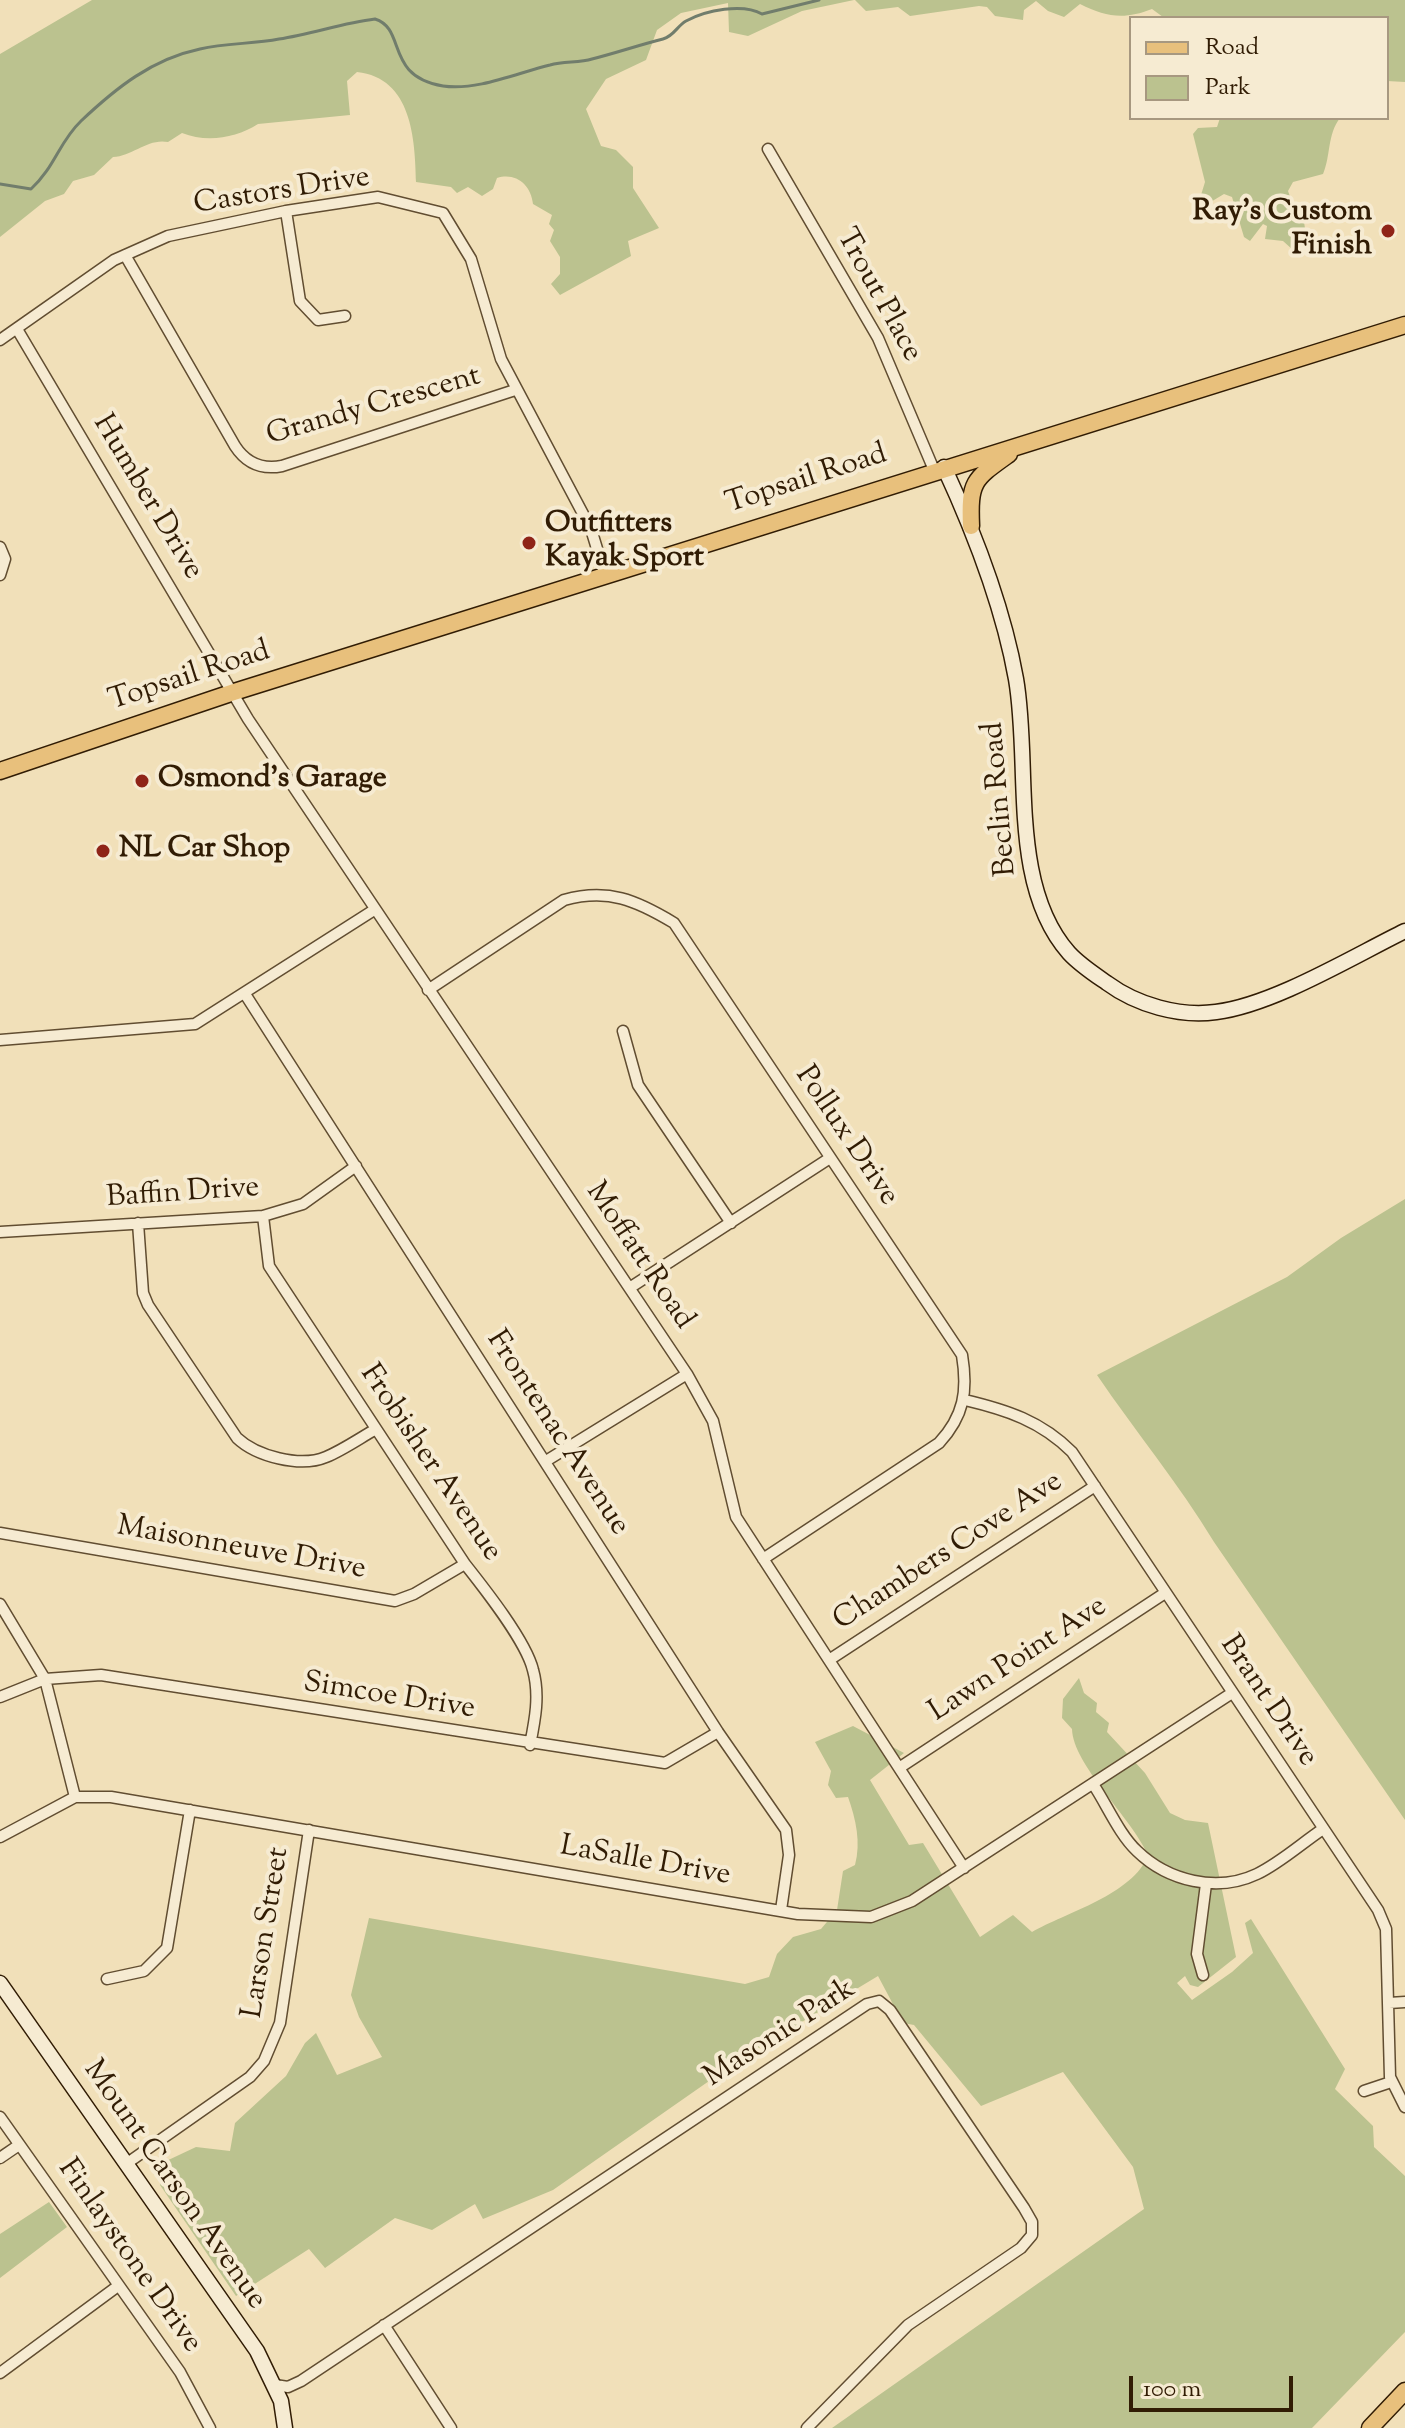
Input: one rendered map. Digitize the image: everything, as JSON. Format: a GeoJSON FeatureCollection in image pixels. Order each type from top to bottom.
{"type":"FeatureCollection","features":[{"type":"Feature","properties":{"kind":"main road","name":"Topsail Road"},"geometry":{"type":"LineString","coordinates":[[0,771],[234,692],[1405,325]]}},
{"type":"Feature","properties":{"kind":"main road"},"geometry":{"type":"LineString","coordinates":[[971,526],[969,497],[976,477],[1019,446]]}},
{"type":"Feature","properties":{"kind":"main road"},"geometry":{"type":"LineString","coordinates":[[1370,2428],[1405,2391]]}},
{"type":"Feature","properties":{"kind":"street","name":"Trout Place"},"geometry":{"type":"LineString","coordinates":[[768,149],[878,338],[939,469]]}},
{"type":"Feature","properties":{"kind":"street","name":"Castors Drive"},"geometry":{"type":"LineString","coordinates":[[0,340],[125,255],[168,236],[286,211],[378,197],[443,213],[471,259],[501,359],[591,529],[605,575]]}},
{"type":"Feature","properties":{"kind":"street"},"geometry":{"type":"LineString","coordinates":[[286,211],[302,305],[318,320],[345,316]]}},
{"type":"Feature","properties":{"kind":"street","name":"Grandy Crescent"},"geometry":{"type":"LineString","coordinates":[[125,255],[235,446],[245,458],[258,466],[282,466],[515,390]]}},
{"type":"Feature","properties":{"kind":"street","name":"Humber Drive"},"geometry":{"type":"LineString","coordinates":[[17,329],[234,692]]}},
{"type":"Feature","properties":{"kind":"street","name":"Beclin Road"},"geometry":{"type":"LineString","coordinates":[[939,469],[971,526],[1015,676],[1023,724],[1031,865],[1045,916],[1070,955],[1114,988],[1145,1004],[1180,1011],[1216,1012],[1253,1002],[1405,931]]}},
{"type":"Feature","properties":{"kind":"street"},"geometry":{"type":"LineString","coordinates":[[0,547],[5,559],[0,575]]}},
{"type":"Feature","properties":{"kind":"street","name":"Moffatt Road"},"geometry":{"type":"LineString","coordinates":[[234,692],[248,719],[374,910],[687,1374],[713,1421],[733,1510],[964,1868]]}},
{"type":"Feature","properties":{"kind":"street","name":"Pollux Drive"},"geometry":{"type":"LineString","coordinates":[[428,990],[564,900],[604,893],[624,896],[674,923],[962,1355],[965,1400]]}},
{"type":"Feature","properties":{"kind":"street"},"geometry":{"type":"LineString","coordinates":[[0,1040],[187,1026],[245,994],[374,910]]}},
{"type":"Feature","properties":{"kind":"street","name":"Frontenac Avenue"},"geometry":{"type":"LineString","coordinates":[[245,994],[718,1732],[786,1830],[789,1855],[781,1910]]}},
{"type":"Feature","properties":{"kind":"street"},"geometry":{"type":"LineString","coordinates":[[623,1031],[638,1085],[731,1223]]}},
{"type":"Feature","properties":{"kind":"street"},"geometry":{"type":"LineString","coordinates":[[631,1287],[830,1158]]}},
{"type":"Feature","properties":{"kind":"street","name":"Baffin Drive"},"geometry":{"type":"LineString","coordinates":[[0,1232],[263,1216],[303,1204],[356,1166]]}},
{"type":"Feature","properties":{"kind":"street","name":"Frobisher Avenue"},"geometry":{"type":"LineString","coordinates":[[263,1216],[269,1266],[465,1564],[491,1597],[533,1667],[537,1704],[530,1745]]}},
{"type":"Feature","properties":{"kind":"street"},"geometry":{"type":"LineString","coordinates":[[138,1223],[143,1293],[148,1305],[246,1447],[275,1457],[324,1458],[376,1429]]}},
{"type":"Feature","properties":{"kind":"street"},"geometry":{"type":"LineString","coordinates":[[546,1461],[687,1374]]}},
{"type":"Feature","properties":{"kind":"street"},"geometry":{"type":"LineString","coordinates":[[763,1559],[939,1443],[954,1427],[965,1400]]}},
{"type":"Feature","properties":{"kind":"street","name":"Brant Drive"},"geometry":{"type":"LineString","coordinates":[[965,1400],[1010,1411],[1054,1434],[1072,1452],[1378,1910],[1386,1929],[1391,2082],[1405,2107]]}},
{"type":"Feature","properties":{"kind":"street","name":"Chambers Cove Ave"},"geometry":{"type":"LineString","coordinates":[[829,1660],[1095,1486]]}},
{"type":"Feature","properties":{"kind":"street","name":"Maisonneuve Drive"},"geometry":{"type":"LineString","coordinates":[[0,1533],[395,1601],[414,1594],[465,1564]]}},
{"type":"Feature","properties":{"kind":"street","name":"Lawn Point Ave"},"geometry":{"type":"LineString","coordinates":[[899,1768],[1165,1593]]}},
{"type":"Feature","properties":{"kind":"street"},"geometry":{"type":"LineString","coordinates":[[0,1604],[45,1679],[75,1797]]}},
{"type":"Feature","properties":{"kind":"street","name":"Simcoe Drive"},"geometry":{"type":"LineString","coordinates":[[0,1697],[45,1679],[101,1675],[530,1745],[665,1763],[718,1732]]}},
{"type":"Feature","properties":{"kind":"street","name":"LaSalle Drive"},"geometry":{"type":"LineString","coordinates":[[0,1837],[75,1797],[111,1797],[781,1910],[871,1917],[912,1901],[1232,1693]]}},
{"type":"Feature","properties":{"kind":"street"},"geometry":{"type":"LineString","coordinates":[[1093,1784],[1135,1849],[1155,1866],[1178,1877],[1206,1884],[1235,1881],[1257,1874],[1323,1829]]}},
{"type":"Feature","properties":{"kind":"street"},"geometry":{"type":"LineString","coordinates":[[107,1979],[144,1971],[167,1948],[190,1810]]}},
{"type":"Feature","properties":{"kind":"street","name":"Larson Street"},"geometry":{"type":"LineString","coordinates":[[126,2164],[250,2077],[264,2061],[280,2023],[309,1830]]}},
{"type":"Feature","properties":{"kind":"street"},"geometry":{"type":"LineString","coordinates":[[1203,1975],[1197,1954],[1206,1884]]}},
{"type":"Feature","properties":{"kind":"street","name":"Mount Carson Avenue"},"geometry":{"type":"LineString","coordinates":[[0,1983],[243,2331],[275,2385],[285,2428]]}},
{"type":"Feature","properties":{"kind":"street","name":"Masonic Park"},"geometry":{"type":"LineString","coordinates":[[275,2385],[288,2387],[301,2381],[867,2004],[879,2001],[890,2010],[1030,2216],[1032,2235],[1025,2245],[908,2325],[807,2428]]}},
{"type":"Feature","properties":{"kind":"street"},"geometry":{"type":"LineString","coordinates":[[1389,2003],[1405,2002]]}},
{"type":"Feature","properties":{"kind":"street"},"geometry":{"type":"LineString","coordinates":[[1364,2091],[1391,2082]]}},
{"type":"Feature","properties":{"kind":"street","name":"Finlaystone Drive"},"geometry":{"type":"LineString","coordinates":[[0,2117],[180,2372],[210,2428]]}},
{"type":"Feature","properties":{"kind":"street"},"geometry":{"type":"LineString","coordinates":[[0,2158],[19,2145]]}},
{"type":"Feature","properties":{"kind":"street"},"geometry":{"type":"LineString","coordinates":[[0,2373],[118,2286]]}},
{"type":"Feature","properties":{"kind":"street"},"geometry":{"type":"LineString","coordinates":[[384,2325],[451,2428]]}},
{"type":"Feature","properties":{"kind":"green space"},"geometry":{"type":"Polygon","coordinates":[[[92,0],[854,0],[802,11],[748,36],[729,32],[728,3],[681,13],[657,30],[646,60],[606,79],[586,109],[601,146],[616,150],[633,167],[633,188],[659,228],[628,241],[631,256],[560,295],[551,284],[560,274],[560,257],[550,241],[554,230],[549,224],[552,215],[533,204],[526,186],[510,177],[497,178],[493,189],[482,196],[468,187],[457,193],[451,187],[416,182],[411,130],[400,98],[375,77],[357,72],[347,81],[350,115],[258,124],[221,138],[201,138],[182,133],[168,142],[147,145],[113,157],[94,175],[73,181],[64,194],[45,201],[0,237],[0,54],[92,0]]]}},
{"type":"Feature","properties":{"kind":"green space"},"geometry":{"type":"Polygon","coordinates":[[[855,0],[1405,0],[1405,82],[1389,81],[1389,16],[1162,16],[1152,9],[1115,16],[1080,4],[1064,17],[1048,11],[1036,1],[1024,10],[1023,20],[995,16],[987,7],[979,6],[910,16],[898,7],[866,11],[855,0]]]}},
{"type":"Feature","properties":{"kind":"green space"},"geometry":{"type":"Polygon","coordinates":[[[1219,120],[1339,120],[1333,131],[1323,174],[1293,182],[1288,191],[1292,202],[1289,215],[1304,222],[1307,241],[1293,250],[1283,241],[1265,239],[1267,226],[1263,224],[1250,241],[1244,237],[1232,197],[1224,194],[1209,203],[1201,195],[1205,182],[1193,134],[1198,128],[1217,127],[1219,120]]]}},
{"type":"Feature","properties":{"kind":"green space"},"geometry":{"type":"Polygon","coordinates":[[[1405,1199],[1405,1820],[1186,1499],[1097,1375],[1287,1277],[1341,1238],[1405,1199]]]}},
{"type":"Feature","properties":{"kind":"green space"},"geometry":{"type":"Polygon","coordinates":[[[1079,1678],[1084,1693],[1097,1703],[1096,1712],[1109,1723],[1107,1732],[1145,1773],[1170,1813],[1185,1820],[1208,1823],[1236,1957],[1198,1987],[1190,1985],[1185,1976],[1177,1983],[1192,2000],[1232,1972],[1253,1953],[1245,1923],[1251,1919],[1345,2069],[1335,2089],[1373,2126],[1374,2147],[1405,2176],[1405,2332],[1312,2428],[832,2428],[1144,2209],[1133,2167],[1063,2072],[981,2106],[914,2025],[903,2023],[878,1976],[742,2058],[553,2190],[483,2219],[475,2204],[432,2230],[395,2218],[325,2268],[309,2249],[236,2296],[160,2185],[162,2163],[196,2147],[230,2151],[235,2123],[286,2076],[305,2043],[316,2033],[337,2075],[382,2057],[359,2017],[351,1995],[369,1918],[745,1984],[769,1977],[777,1954],[793,1937],[821,1929],[837,1910],[843,1871],[855,1865],[858,1839],[851,1806],[848,1797],[836,1798],[828,1785],[831,1771],[815,1742],[853,1726],[904,1753],[870,1780],[909,1845],[923,1843],[980,1937],[1013,1915],[1032,1932],[1097,1901],[1129,1881],[1148,1855],[1092,1775],[1075,1743],[1072,1729],[1062,1718],[1063,1699],[1079,1678]]]}},
{"type":"Feature","properties":{"kind":"green space"},"geometry":{"type":"Polygon","coordinates":[[[49,2202],[67,2227],[0,2278],[0,2234],[49,2202]]]}},
{"type":"Feature","properties":{"kind":"waterway"},"geometry":{"type":"LineString","coordinates":[[0,184],[31,189],[46,172],[67,137],[108,97],[150,67],[200,49],[279,39],[375,19],[385,24],[391,32],[404,63],[412,73],[424,81],[443,86],[469,86],[555,64],[587,60],[663,39],[686,21],[714,11],[735,8],[762,14],[819,0]]}},
{"type":"Feature","properties":{"kind":"place","name":"Ray's Custom Finish"},"geometry":{"type":"Point","coordinates":[1388,231]}},
{"type":"Feature","properties":{"kind":"place","name":"Outfitters Kayak Sport"},"geometry":{"type":"Point","coordinates":[529,543]}},
{"type":"Feature","properties":{"kind":"place","name":"Osmond's Garage"},"geometry":{"type":"Point","coordinates":[142,781]}},
{"type":"Feature","properties":{"kind":"place","name":"NL Car Shop"},"geometry":{"type":"Point","coordinates":[103,851]}}]}
